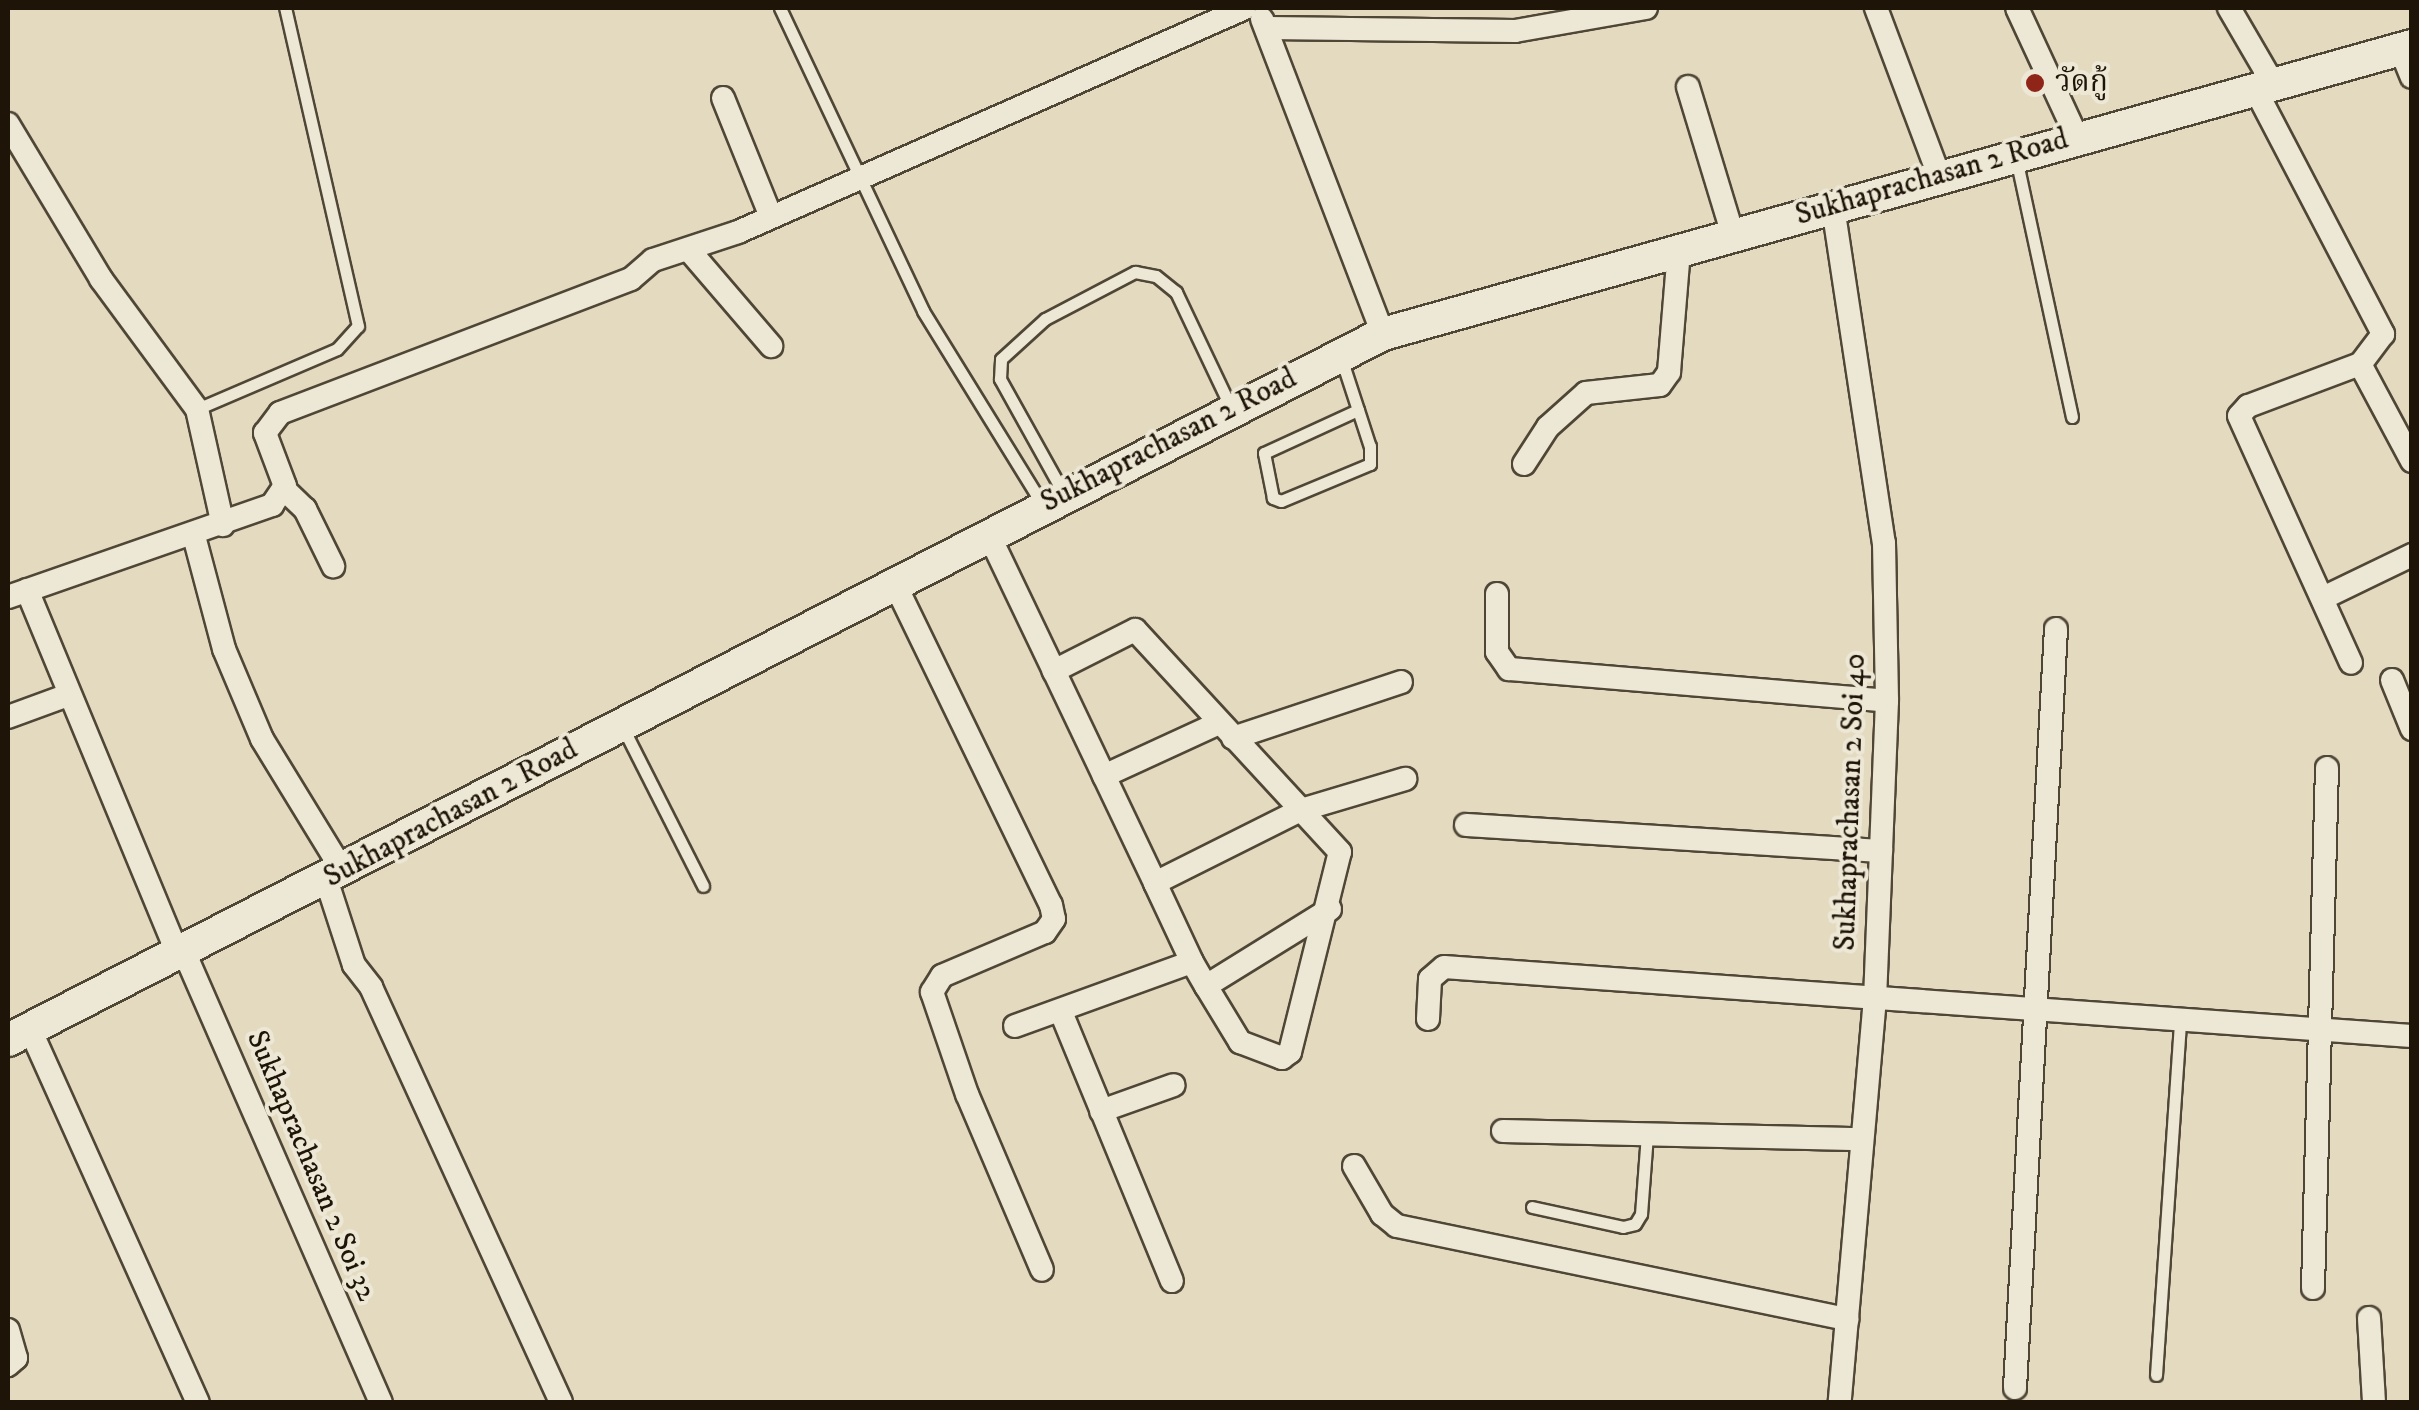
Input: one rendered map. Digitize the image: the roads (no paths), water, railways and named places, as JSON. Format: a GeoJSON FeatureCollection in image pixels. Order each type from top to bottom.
{"type":"FeatureCollection","features":[{"type":"Feature","properties":{"kind":"street"},"geometry":{"type":"LineString","coordinates":[[333,566],[306,509],[285,490],[264,433],[272,417],[631,279],[653,260],[770,217],[1245,8]]}},
{"type":"Feature","properties":{"kind":"street"},"geometry":{"type":"LineString","coordinates":[[1383,334],[1262,18],[1427,17],[1514,31],[1646,8]]}},
{"type":"Feature","properties":{"kind":"street"},"geometry":{"type":"LineString","coordinates":[[1876,8],[1939,176]]}},
{"type":"Feature","properties":{"kind":"street"},"geometry":{"type":"LineString","coordinates":[[2017,8],[2077,137]]}},
{"type":"Feature","properties":{"kind":"street"},"geometry":{"type":"LineString","coordinates":[[2229,8],[2383,334],[2360,364],[2248,406],[2239,416],[2325,598],[2351,663]]}},
{"type":"Feature","properties":{"kind":"street","name":"Sukhaprachasan 2 Road"},"geometry":{"type":"LineString","coordinates":[[19,1034],[182,955],[892,580],[1383,334],[2263,84],[2408,57]]}},
{"type":"Feature","properties":{"kind":"street"},"geometry":{"type":"LineString","coordinates":[[1688,87],[1734,235]]}},
{"type":"Feature","properties":{"kind":"street"},"geometry":{"type":"LineString","coordinates":[[724,98],[770,217]]}},
{"type":"Feature","properties":{"kind":"street"},"geometry":{"type":"LineString","coordinates":[[8,124],[101,278],[196,409],[223,525]]}},
{"type":"Feature","properties":{"kind":"street","name":"Sukhaprachasan 2 Soi 40"},"geometry":{"type":"LineString","coordinates":[[1833,206],[1884,543],[1887,701],[1874,998],[1840,1402]]}},
{"type":"Feature","properties":{"kind":"street"},"geometry":{"type":"LineString","coordinates":[[688,249],[771,346]]}},
{"type":"Feature","properties":{"kind":"street"},"geometry":{"type":"LineString","coordinates":[[1524,464],[1548,426],[1586,393],[1660,386],[1669,372],[1679,250]]}},
{"type":"Feature","properties":{"kind":"street"},"geometry":{"type":"LineString","coordinates":[[2360,364],[2412,461]]}},
{"type":"Feature","properties":{"kind":"street"},"geometry":{"type":"LineString","coordinates":[[18,593],[223,525],[272,504],[285,490]]}},
{"type":"Feature","properties":{"kind":"street"},"geometry":{"type":"LineString","coordinates":[[988,533],[1192,962],[1240,1042],[1282,1058],[1290,1052],[1330,909],[1340,852],[1136,630],[1054,671]]}},
{"type":"Feature","properties":{"kind":"street"},"geometry":{"type":"LineString","coordinates":[[194,536],[224,650],[262,740],[334,875],[344,924],[367,957],[371,986],[561,1402]]}},
{"type":"Feature","properties":{"kind":"street"},"geometry":{"type":"LineString","coordinates":[[2325,598],[2412,555]]}},
{"type":"Feature","properties":{"kind":"street"},"geometry":{"type":"LineString","coordinates":[[892,580],[1051,905],[1054,919],[1044,932],[942,976],[932,992],[967,1094],[1042,1270]]}},
{"type":"Feature","properties":{"kind":"street","name":"Sukhaprachasan 2 Soi 32"},"geometry":{"type":"LineString","coordinates":[[18,593],[68,695],[381,1402]]}},
{"type":"Feature","properties":{"kind":"street"},"geometry":{"type":"LineString","coordinates":[[1498,594],[1496,652],[1509,668],[1887,701]]}},
{"type":"Feature","properties":{"kind":"street"},"geometry":{"type":"LineString","coordinates":[[2015,1388],[2032,1010],[2056,629]]}},
{"type":"Feature","properties":{"kind":"street"},"geometry":{"type":"LineString","coordinates":[[2392,680],[2412,729]]}},
{"type":"Feature","properties":{"kind":"street"},"geometry":{"type":"LineString","coordinates":[[1104,776],[1226,731],[1401,682]]}},
{"type":"Feature","properties":{"kind":"street"},"geometry":{"type":"LineString","coordinates":[[8,717],[68,695]]}},
{"type":"Feature","properties":{"kind":"street"},"geometry":{"type":"LineString","coordinates":[[2313,1288],[2327,768]]}},
{"type":"Feature","properties":{"kind":"street"},"geometry":{"type":"LineString","coordinates":[[1155,883],[1300,810],[1405,779]]}},
{"type":"Feature","properties":{"kind":"street"},"geometry":{"type":"LineString","coordinates":[[1466,825],[1881,851]]}},
{"type":"Feature","properties":{"kind":"street"},"geometry":{"type":"LineString","coordinates":[[1206,986],[1330,909]]}},
{"type":"Feature","properties":{"kind":"street"},"geometry":{"type":"LineString","coordinates":[[1015,1026],[1192,962]]}},
{"type":"Feature","properties":{"kind":"street"},"geometry":{"type":"LineString","coordinates":[[1428,1019],[1430,979],[1444,967],[2412,1036]]}},
{"type":"Feature","properties":{"kind":"street"},"geometry":{"type":"LineString","coordinates":[[1062,1012],[1172,1282]]}},
{"type":"Feature","properties":{"kind":"street"},"geometry":{"type":"LineString","coordinates":[[19,1034],[198,1402]]}},
{"type":"Feature","properties":{"kind":"street"},"geometry":{"type":"LineString","coordinates":[[1101,1111],[1174,1085]]}},
{"type":"Feature","properties":{"kind":"street"},"geometry":{"type":"LineString","coordinates":[[1503,1130],[1862,1138]]}},
{"type":"Feature","properties":{"kind":"street"},"geometry":{"type":"LineString","coordinates":[[1354,1166],[1382,1214],[1397,1226],[1847,1319]]}},
{"type":"Feature","properties":{"kind":"street"},"geometry":{"type":"LineString","coordinates":[[2369,1318],[2374,1402]]}},
{"type":"Feature","properties":{"kind":"street"},"geometry":{"type":"LineString","coordinates":[[8,1330],[16,1358],[8,1365]]}},
{"type":"Feature","properties":{"kind":"lane"},"geometry":{"type":"LineString","coordinates":[[196,409],[337,349],[358,326],[286,8]]}},
{"type":"Feature","properties":{"kind":"lane"},"geometry":{"type":"LineString","coordinates":[[780,8],[864,173],[923,311],[1054,499]]}},
{"type":"Feature","properties":{"kind":"lane"},"geometry":{"type":"LineString","coordinates":[[2016,154],[2072,418]]}},
{"type":"Feature","properties":{"kind":"lane"},"geometry":{"type":"LineString","coordinates":[[1054,499],[1000,379],[1001,358],[1045,319],[1135,272],[1156,276],[1176,292],[1232,408]]}},
{"type":"Feature","properties":{"kind":"lane"},"geometry":{"type":"LineString","coordinates":[[1340,355],[1358,410],[1372,455],[1365,469],[1282,501],[1272,498],[1264,453],[1358,410]]}},
{"type":"Feature","properties":{"kind":"lane"},"geometry":{"type":"LineString","coordinates":[[622,724],[703,886]]}},
{"type":"Feature","properties":{"kind":"lane"},"geometry":{"type":"LineString","coordinates":[[2156,1375],[2180,1021]]}},
{"type":"Feature","properties":{"kind":"lane"},"geometry":{"type":"LineString","coordinates":[[1532,1208],[1623,1227],[1635,1224],[1642,1214],[1646,1134]]}},
{"type":"Feature","properties":{"kind":"place","name":"วัดกู้"},"geometry":{"type":"Point","coordinates":[2035,83]}}]}
